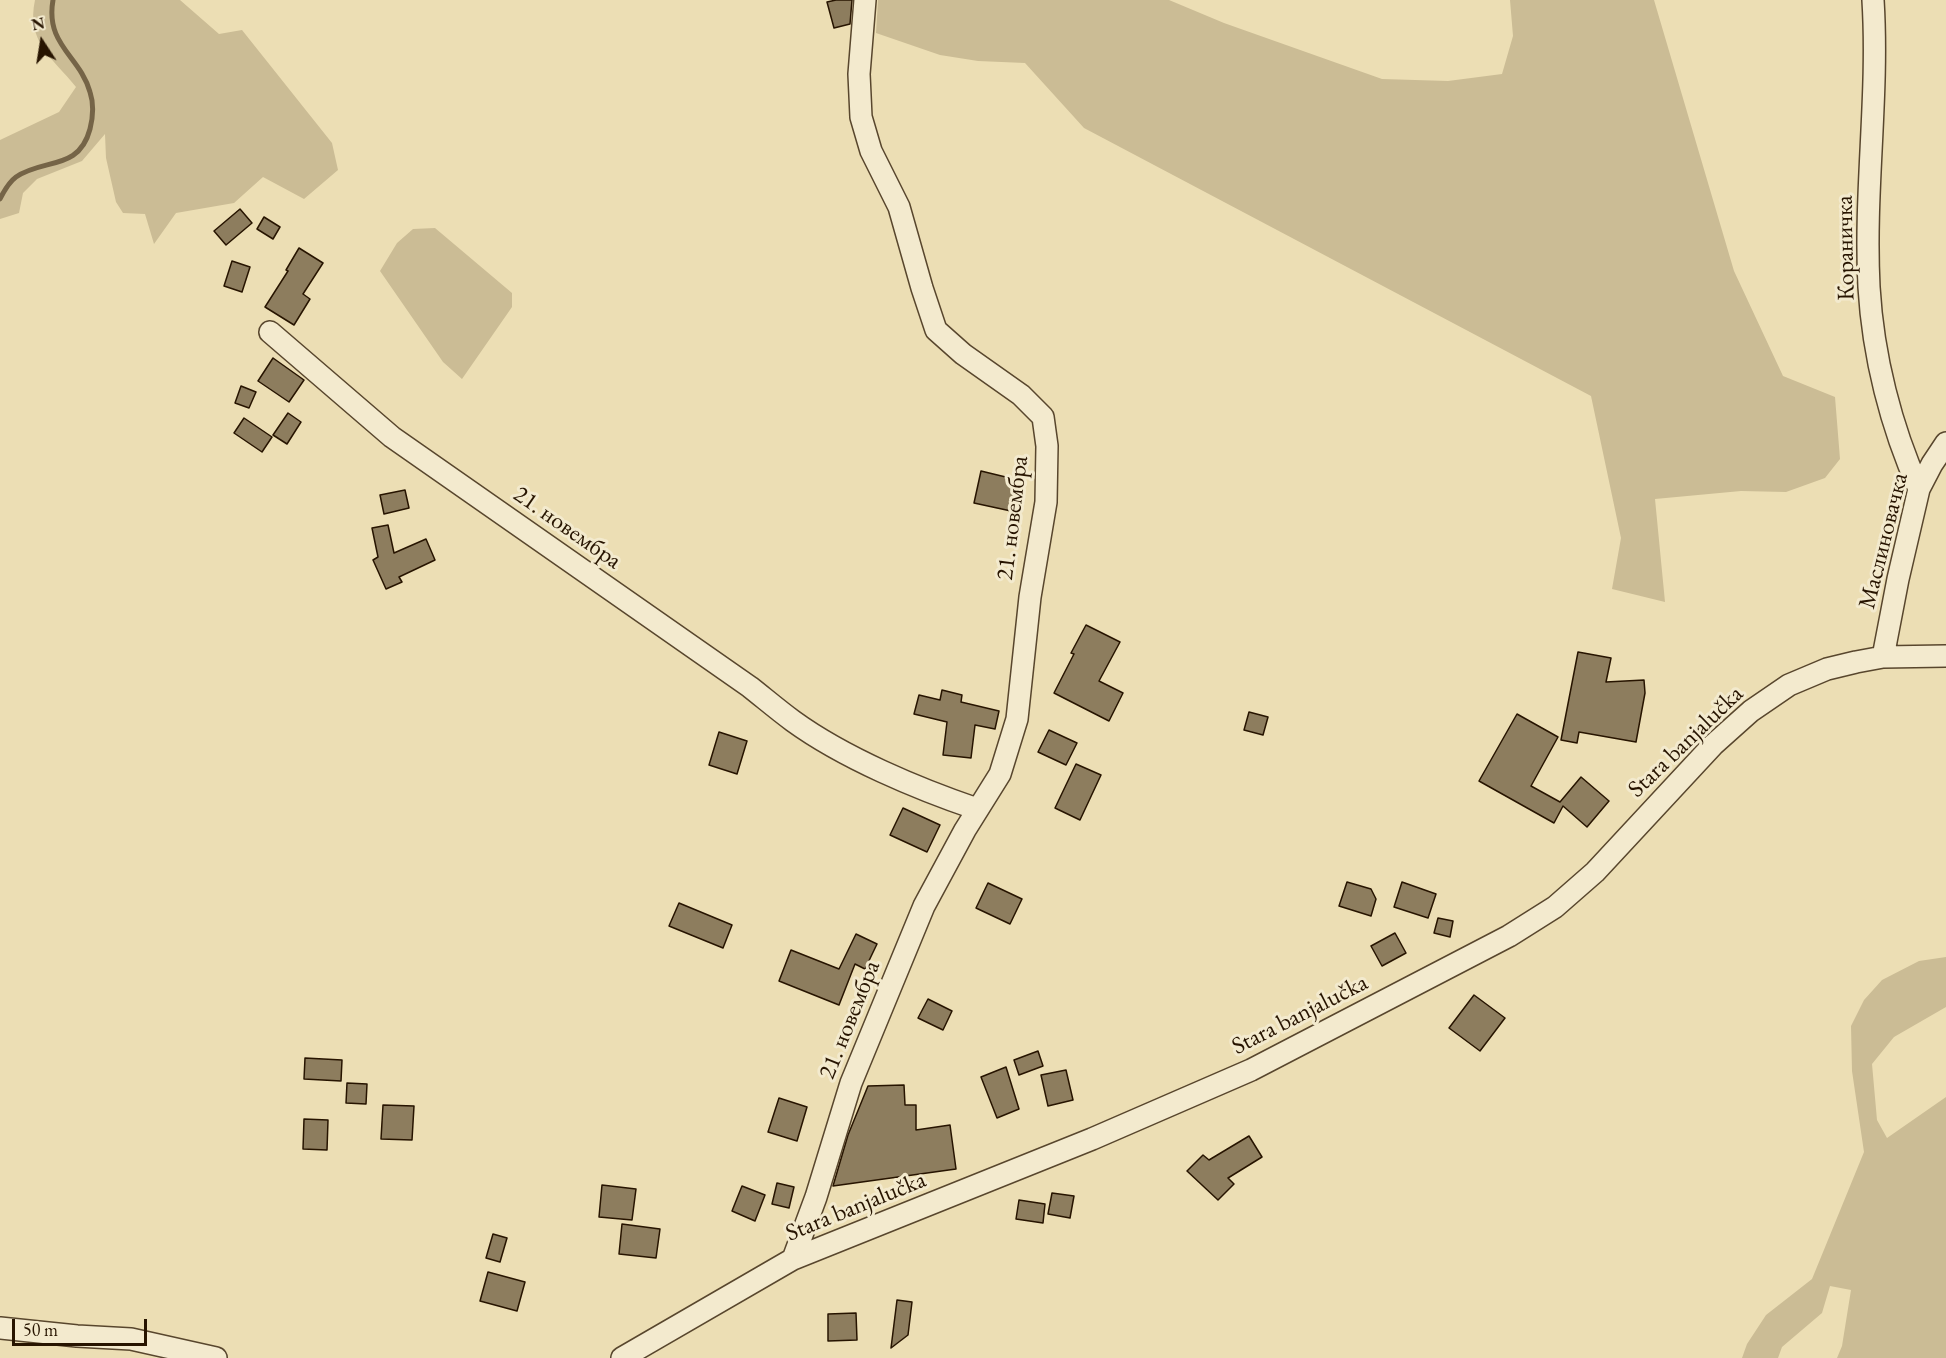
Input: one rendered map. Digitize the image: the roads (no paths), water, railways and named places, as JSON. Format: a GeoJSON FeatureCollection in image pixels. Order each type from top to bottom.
{"type":"FeatureCollection","features":[{"type":"Feature","properties":{"kind":"street","name":"21. новембра"},"geometry":{"type":"LineString","coordinates":[[793,1259],[816,1197],[851,1083],[924,906],[977,809],[1000,774],[1017,719],[1030,597],[1046,502],[1047,446],[1043,417],[1021,395],[963,354],[936,330],[899,207],[872,151],[861,117],[859,74],[865,0]]}},
{"type":"Feature","properties":{"kind":"street","name":"Кораничка"},"geometry":{"type":"LineString","coordinates":[[1873,0],[1876,37],[1869,220],[1869,286],[1875,339],[1884,386],[1904,456],[1919,489]]}},
{"type":"Feature","properties":{"kind":"street","name":"21. новембра"},"geometry":{"type":"LineString","coordinates":[[270,332],[392,437],[750,687],[795,722],[831,745],[891,775],[932,794],[977,809]]}},
{"type":"Feature","properties":{"kind":"street","name":"Маслиновачка"},"geometry":{"type":"LineString","coordinates":[[1883,657],[1919,489],[1946,443]]}},
{"type":"Feature","properties":{"kind":"street","name":"Stara banjalučka"},"geometry":{"type":"LineString","coordinates":[[622,1358],[793,1259],[1092,1139],[1251,1070],[1509,936],[1555,907],[1595,872],[1713,745],[1751,711],[1789,686],[1827,669],[1883,657],[1946,656]]}},
{"type":"Feature","properties":{"kind":"street"},"geometry":{"type":"LineString","coordinates":[[0,1328],[131,1339],[216,1358]]}},
{"type":"Feature","properties":{"kind":"waterway"},"geometry":{"type":"LineString","coordinates":[[0,199],[16,177],[38,167],[69,158],[78,152],[90,129],[93,110],[90,92],[54,28],[53,0]]}}]}
